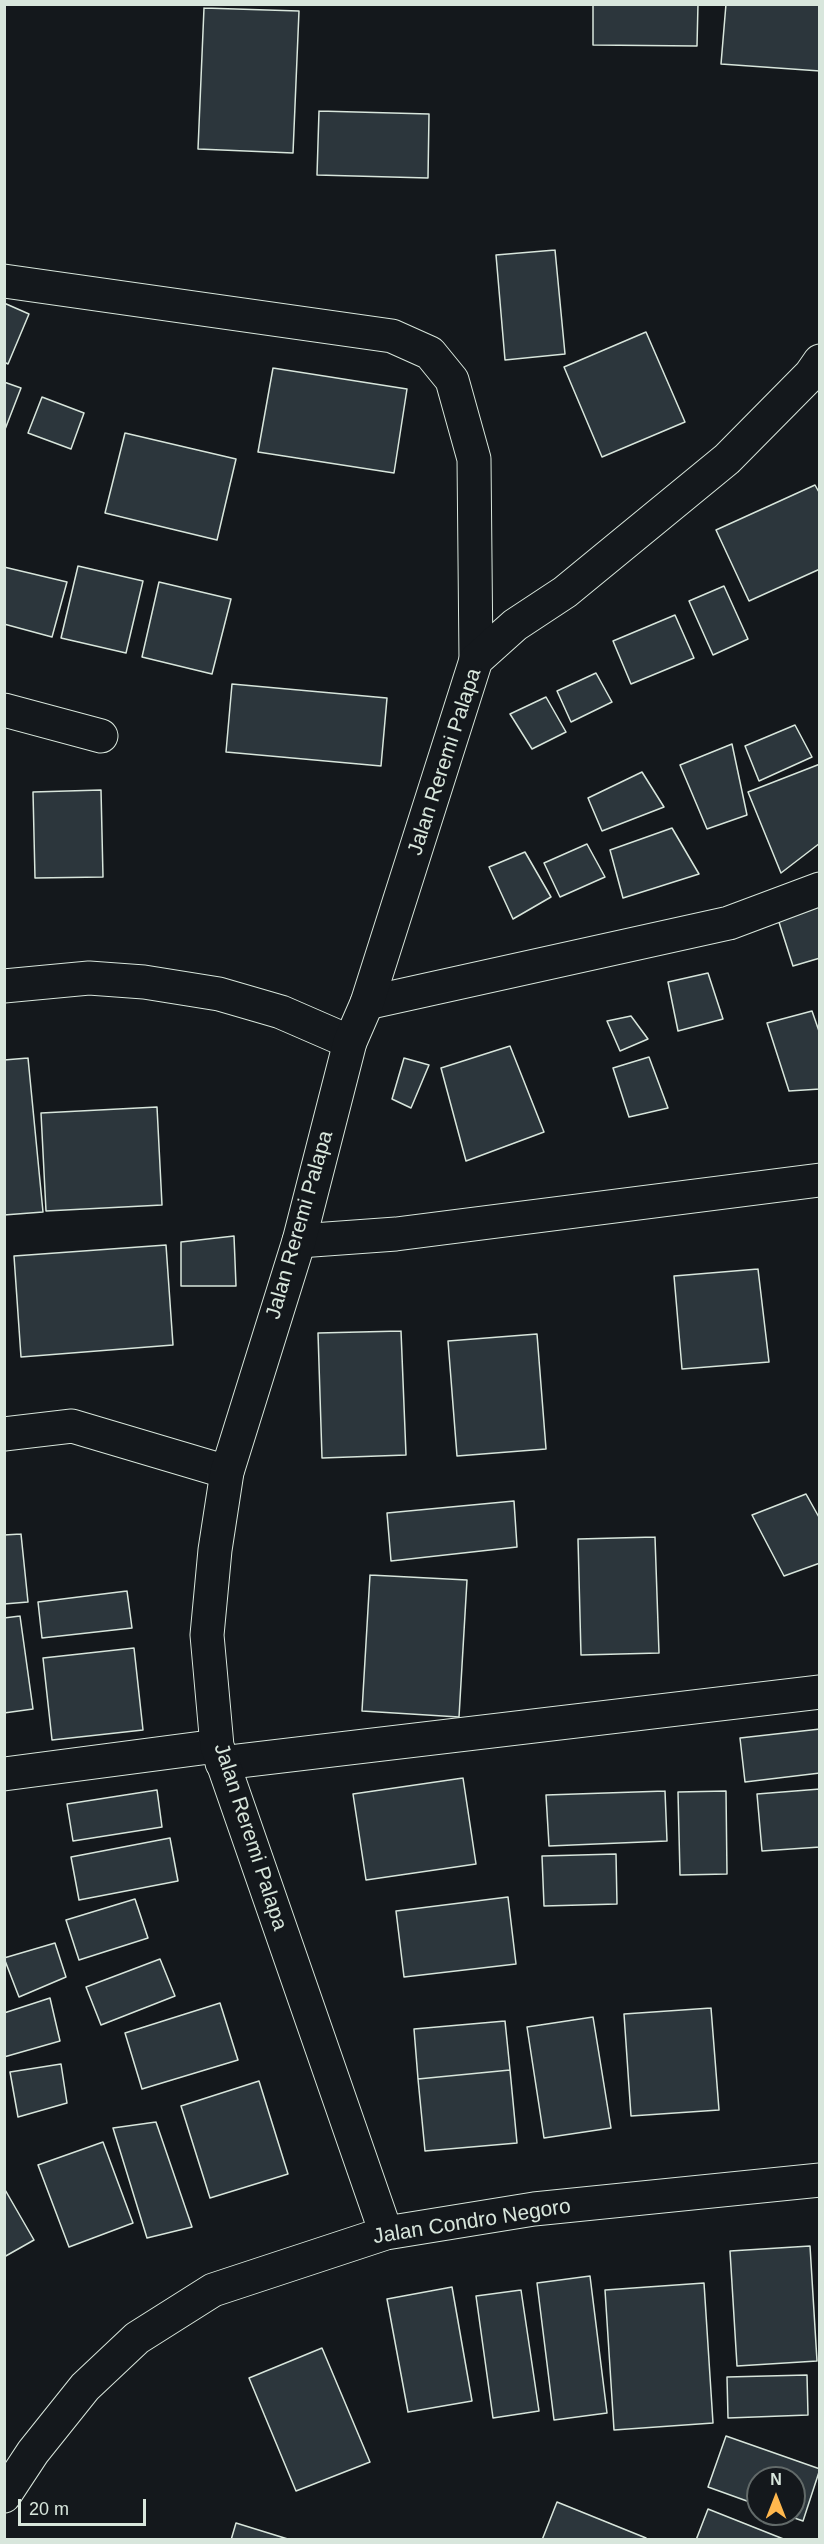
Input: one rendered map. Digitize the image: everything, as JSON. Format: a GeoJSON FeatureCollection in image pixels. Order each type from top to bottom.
{"type":"FeatureCollection","features":[{"type":"Feature","properties":{"kind":"street"},"geometry":{"type":"LineString","coordinates":[[4,281],[392,336],[430,352],[452,380],[474,459],[476,660]]}},
{"type":"Feature","properties":{"kind":"street","name":"Jalan Reremi Palapa"},"geometry":{"type":"LineString","coordinates":[[386,2233],[220,1755],[207,1635],[214,1550],[227,1472],[299,1241],[350,1042],[367,1003],[476,660],[515,625],[565,592],[727,459],[811,374],[819,361]]}},
{"type":"Feature","properties":{"kind":"street"},"geometry":{"type":"LineString","coordinates":[[4,710],[101,736]]}},
{"type":"Feature","properties":{"kind":"street"},"geometry":{"type":"LineString","coordinates":[[367,1003],[729,923],[819,889]]}},
{"type":"Feature","properties":{"kind":"street"},"geometry":{"type":"LineString","coordinates":[[4,986],[88,978],[144,982],[219,994],[281,1012],[350,1042]]}},
{"type":"Feature","properties":{"kind":"street"},"geometry":{"type":"LineString","coordinates":[[299,1241],[396,1233],[819,1180]]}},
{"type":"Feature","properties":{"kind":"street"},"geometry":{"type":"LineString","coordinates":[[4,1434],[72,1426],[227,1472]]}},
{"type":"Feature","properties":{"kind":"street"},"geometry":{"type":"LineString","coordinates":[[4,1774],[220,1755],[819,1692]]}},
{"type":"Feature","properties":{"kind":"street","name":"Jalan Condro Negoro"},"geometry":{"type":"LineString","coordinates":[[4,2496],[33,2452],[85,2387],[137,2338],[213,2290],[386,2233],[534,2210],[819,2180]]}},
{"type":"Feature","properties":{"kind":"building"},"geometry":{"type":"Polygon","coordinates":[[[593,4],[698,4],[697,46],[593,45],[593,4]]]}},
{"type":"Feature","properties":{"kind":"building"},"geometry":{"type":"Polygon","coordinates":[[[726,4],[820,4],[820,71],[721,64],[726,4]]]}},
{"type":"Feature","properties":{"kind":"building"},"geometry":{"type":"Polygon","coordinates":[[[204,8],[299,11],[293,153],[198,149],[204,8]]]}},
{"type":"Feature","properties":{"kind":"building"},"geometry":{"type":"Polygon","coordinates":[[[319,111],[429,114],[428,178],[317,175],[319,111]]]}},
{"type":"Feature","properties":{"kind":"building"},"geometry":{"type":"Polygon","coordinates":[[[555,250],[565,354],[505,360],[496,255],[555,250]]]}},
{"type":"Feature","properties":{"kind":"building"},"geometry":{"type":"Polygon","coordinates":[[[4,303],[29,314],[8,364],[4,362],[4,303]]]}},
{"type":"Feature","properties":{"kind":"building"},"geometry":{"type":"Polygon","coordinates":[[[646,332],[685,422],[602,457],[564,367],[646,332]]]}},
{"type":"Feature","properties":{"kind":"building"},"geometry":{"type":"Polygon","coordinates":[[[273,368],[407,389],[394,473],[258,452],[273,368]]]}},
{"type":"Feature","properties":{"kind":"building"},"geometry":{"type":"Polygon","coordinates":[[[4,382],[21,388],[4,432],[4,382]]]}},
{"type":"Feature","properties":{"kind":"building"},"geometry":{"type":"Polygon","coordinates":[[[42,397],[84,413],[71,449],[28,433],[42,397]]]}},
{"type":"Feature","properties":{"kind":"building"},"geometry":{"type":"Polygon","coordinates":[[[125,433],[236,459],[217,540],[105,513],[125,433]]]}},
{"type":"Feature","properties":{"kind":"building"},"geometry":{"type":"Polygon","coordinates":[[[815,485],[820,494],[820,569],[749,601],[716,530],[815,485]]]}},
{"type":"Feature","properties":{"kind":"building"},"geometry":{"type":"Polygon","coordinates":[[[78,566],[143,581],[126,653],[61,638],[78,566]]]}},
{"type":"Feature","properties":{"kind":"building"},"geometry":{"type":"Polygon","coordinates":[[[4,567],[67,582],[52,637],[4,624],[4,567]]]}},
{"type":"Feature","properties":{"kind":"building"},"geometry":{"type":"Polygon","coordinates":[[[159,582],[231,599],[212,674],[142,657],[159,582]]]}},
{"type":"Feature","properties":{"kind":"building"},"geometry":{"type":"Polygon","coordinates":[[[724,586],[748,639],[713,655],[689,601],[724,586]]]}},
{"type":"Feature","properties":{"kind":"building"},"geometry":{"type":"Polygon","coordinates":[[[675,615],[694,658],[631,684],[613,641],[675,615]]]}},
{"type":"Feature","properties":{"kind":"building"},"geometry":{"type":"Polygon","coordinates":[[[596,673],[612,702],[571,722],[557,691],[596,673]]]}},
{"type":"Feature","properties":{"kind":"building"},"geometry":{"type":"Polygon","coordinates":[[[232,684],[387,698],[381,766],[226,752],[232,684]]]}},
{"type":"Feature","properties":{"kind":"building"},"geometry":{"type":"Polygon","coordinates":[[[546,697],[566,732],[532,749],[510,714],[546,697]]]}},
{"type":"Feature","properties":{"kind":"building"},"geometry":{"type":"Polygon","coordinates":[[[795,725],[812,757],[759,781],[745,746],[795,725]]]}},
{"type":"Feature","properties":{"kind":"building"},"geometry":{"type":"Polygon","coordinates":[[[732,744],[747,815],[707,829],[680,765],[732,744]]]}},
{"type":"Feature","properties":{"kind":"building"},"geometry":{"type":"Polygon","coordinates":[[[820,764],[820,843],[781,873],[748,792],[820,764]]]}},
{"type":"Feature","properties":{"kind":"building"},"geometry":{"type":"Polygon","coordinates":[[[642,772],[664,807],[602,831],[588,798],[642,772]]]}},
{"type":"Feature","properties":{"kind":"building"},"geometry":{"type":"Polygon","coordinates":[[[101,790],[103,877],[35,878],[33,792],[101,790]]]}},
{"type":"Feature","properties":{"kind":"building"},"geometry":{"type":"Polygon","coordinates":[[[672,828],[699,874],[623,898],[610,850],[672,828]]]}},
{"type":"Feature","properties":{"kind":"building"},"geometry":{"type":"Polygon","coordinates":[[[587,844],[605,877],[560,897],[544,863],[587,844]]]}},
{"type":"Feature","properties":{"kind":"building"},"geometry":{"type":"Polygon","coordinates":[[[525,852],[551,897],[513,919],[489,867],[525,852]]]}},
{"type":"Feature","properties":{"kind":"building"},"geometry":{"type":"Polygon","coordinates":[[[820,902],[820,958],[793,966],[777,916],[820,902]]]}},
{"type":"Feature","properties":{"kind":"building"},"geometry":{"type":"Polygon","coordinates":[[[708,973],[723,1019],[678,1031],[668,982],[708,973]]]}},
{"type":"Feature","properties":{"kind":"building"},"geometry":{"type":"Polygon","coordinates":[[[812,1011],[820,1034],[820,1089],[789,1091],[767,1023],[812,1011]]]}},
{"type":"Feature","properties":{"kind":"building"},"geometry":{"type":"Polygon","coordinates":[[[631,1016],[648,1039],[620,1051],[607,1021],[631,1016]]]}},
{"type":"Feature","properties":{"kind":"building"},"geometry":{"type":"Polygon","coordinates":[[[510,1046],[544,1132],[466,1161],[441,1068],[510,1046]]]}},
{"type":"Feature","properties":{"kind":"building"},"geometry":{"type":"Polygon","coordinates":[[[649,1057],[668,1108],[629,1117],[613,1068],[649,1057]]]}},
{"type":"Feature","properties":{"kind":"building"},"geometry":{"type":"Polygon","coordinates":[[[28,1058],[43,1212],[4,1215],[4,1060],[28,1058]]]}},
{"type":"Feature","properties":{"kind":"building"},"geometry":{"type":"Polygon","coordinates":[[[404,1058],[429,1065],[411,1108],[392,1099],[404,1058]]]}},
{"type":"Feature","properties":{"kind":"building"},"geometry":{"type":"Polygon","coordinates":[[[157,1107],[162,1205],[46,1211],[41,1113],[157,1107]]]}},
{"type":"Feature","properties":{"kind":"building"},"geometry":{"type":"Polygon","coordinates":[[[234,1236],[236,1286],[181,1286],[181,1242],[234,1236]]]}},
{"type":"Feature","properties":{"kind":"building"},"geometry":{"type":"Polygon","coordinates":[[[166,1245],[173,1345],[21,1357],[14,1256],[166,1245]]]}},
{"type":"Feature","properties":{"kind":"building"},"geometry":{"type":"Polygon","coordinates":[[[758,1269],[769,1362],[682,1369],[674,1276],[758,1269]]]}},
{"type":"Feature","properties":{"kind":"building"},"geometry":{"type":"Polygon","coordinates":[[[401,1331],[406,1455],[322,1458],[318,1333],[401,1331]]]}},
{"type":"Feature","properties":{"kind":"building"},"geometry":{"type":"Polygon","coordinates":[[[537,1334],[546,1449],[457,1456],[448,1341],[537,1334]]]}},
{"type":"Feature","properties":{"kind":"building"},"geometry":{"type":"Polygon","coordinates":[[[806,1494],[820,1519],[820,1563],[784,1576],[752,1515],[806,1494]]]}},
{"type":"Feature","properties":{"kind":"building"},"geometry":{"type":"Polygon","coordinates":[[[514,1501],[517,1547],[391,1561],[387,1513],[514,1501]]]}},
{"type":"Feature","properties":{"kind":"building"},"geometry":{"type":"Polygon","coordinates":[[[21,1534],[28,1602],[4,1604],[4,1535],[21,1534]]]}},
{"type":"Feature","properties":{"kind":"building"},"geometry":{"type":"Polygon","coordinates":[[[655,1537],[659,1653],[581,1655],[578,1539],[655,1537]]]}},
{"type":"Feature","properties":{"kind":"building"},"geometry":{"type":"Polygon","coordinates":[[[370,1575],[467,1580],[459,1717],[362,1711],[370,1575]]]}},
{"type":"Feature","properties":{"kind":"building"},"geometry":{"type":"Polygon","coordinates":[[[127,1591],[132,1628],[42,1638],[38,1602],[127,1591]]]}},
{"type":"Feature","properties":{"kind":"building"},"geometry":{"type":"Polygon","coordinates":[[[20,1616],[33,1709],[4,1713],[4,1618],[20,1616]]]}},
{"type":"Feature","properties":{"kind":"building"},"geometry":{"type":"Polygon","coordinates":[[[134,1648],[143,1730],[52,1740],[43,1658],[134,1648]]]}},
{"type":"Feature","properties":{"kind":"building"},"geometry":{"type":"Polygon","coordinates":[[[820,1729],[820,1773],[745,1782],[740,1738],[820,1729]]]}},
{"type":"Feature","properties":{"kind":"building"},"geometry":{"type":"Polygon","coordinates":[[[463,1778],[476,1864],[366,1880],[353,1794],[463,1778]]]}},
{"type":"Feature","properties":{"kind":"building"},"geometry":{"type":"Polygon","coordinates":[[[820,1789],[820,1847],[762,1851],[757,1794],[820,1789]]]}},
{"type":"Feature","properties":{"kind":"building"},"geometry":{"type":"Polygon","coordinates":[[[157,1790],[162,1827],[73,1841],[67,1804],[157,1790]]]}},
{"type":"Feature","properties":{"kind":"building"},"geometry":{"type":"Polygon","coordinates":[[[665,1791],[667,1841],[549,1846],[546,1795],[665,1791]]]}},
{"type":"Feature","properties":{"kind":"building"},"geometry":{"type":"Polygon","coordinates":[[[726,1791],[727,1874],[680,1875],[678,1792],[726,1791]]]}},
{"type":"Feature","properties":{"kind":"building"},"geometry":{"type":"Polygon","coordinates":[[[170,1838],[178,1881],[79,1900],[71,1857],[170,1838]]]}},
{"type":"Feature","properties":{"kind":"building"},"geometry":{"type":"Polygon","coordinates":[[[616,1854],[617,1904],[544,1906],[542,1856],[616,1854]]]}},
{"type":"Feature","properties":{"kind":"building"},"geometry":{"type":"Polygon","coordinates":[[[508,1897],[516,1964],[404,1977],[396,1911],[508,1897]]]}},
{"type":"Feature","properties":{"kind":"building"},"geometry":{"type":"Polygon","coordinates":[[[135,1899],[148,1938],[79,1960],[66,1920],[135,1899]]]}},
{"type":"Feature","properties":{"kind":"building"},"geometry":{"type":"Polygon","coordinates":[[[55,1943],[66,1977],[19,1997],[4,1958],[55,1943]]]}},
{"type":"Feature","properties":{"kind":"building"},"geometry":{"type":"Polygon","coordinates":[[[160,1959],[175,1996],[101,2025],[86,1987],[160,1959]]]}},
{"type":"Feature","properties":{"kind":"building"},"geometry":{"type":"Polygon","coordinates":[[[50,1998],[60,2041],[4,2057],[4,2013],[50,1998]]]}},
{"type":"Feature","properties":{"kind":"building"},"geometry":{"type":"Polygon","coordinates":[[[220,2003],[238,2060],[142,2089],[125,2033],[220,2003]]]}},
{"type":"Feature","properties":{"kind":"building"},"geometry":{"type":"Polygon","coordinates":[[[711,2008],[719,2110],[631,2116],[624,2014],[711,2008]]]}},
{"type":"Feature","properties":{"kind":"building"},"geometry":{"type":"Polygon","coordinates":[[[593,2017],[611,2128],[544,2138],[527,2027],[593,2017]]]}},
{"type":"Feature","properties":{"kind":"building"},"geometry":{"type":"Polygon","coordinates":[[[505,2021],[510,2070],[418,2079],[414,2029],[505,2021]]]}},
{"type":"Feature","properties":{"kind":"building"},"geometry":{"type":"Polygon","coordinates":[[[61,2064],[67,2103],[18,2117],[10,2072],[61,2064]]]}},
{"type":"Feature","properties":{"kind":"building"},"geometry":{"type":"Polygon","coordinates":[[[510,2070],[517,2143],[425,2151],[418,2079],[510,2070]]]}},
{"type":"Feature","properties":{"kind":"building"},"geometry":{"type":"Polygon","coordinates":[[[259,2081],[288,2174],[210,2198],[181,2106],[259,2081]]]}},
{"type":"Feature","properties":{"kind":"building"},"geometry":{"type":"Polygon","coordinates":[[[156,2122],[192,2227],[147,2238],[113,2128],[156,2122]]]}},
{"type":"Feature","properties":{"kind":"building"},"geometry":{"type":"Polygon","coordinates":[[[103,2142],[133,2223],[69,2247],[38,2165],[103,2142]]]}},
{"type":"Feature","properties":{"kind":"building"},"geometry":{"type":"Polygon","coordinates":[[[4,2188],[34,2240],[4,2257],[4,2188]]]}},
{"type":"Feature","properties":{"kind":"building"},"geometry":{"type":"Polygon","coordinates":[[[810,2246],[817,2361],[737,2366],[730,2251],[810,2246]]]}},
{"type":"Feature","properties":{"kind":"building"},"geometry":{"type":"Polygon","coordinates":[[[590,2276],[607,2413],[554,2420],[537,2283],[590,2276]]]}},
{"type":"Feature","properties":{"kind":"building"},"geometry":{"type":"Polygon","coordinates":[[[704,2283],[713,2423],[614,2430],[605,2290],[704,2283]]]}},
{"type":"Feature","properties":{"kind":"building"},"geometry":{"type":"Polygon","coordinates":[[[452,2287],[472,2401],[408,2412],[387,2299],[452,2287]]]}},
{"type":"Feature","properties":{"kind":"building"},"geometry":{"type":"Polygon","coordinates":[[[521,2290],[539,2411],[493,2418],[476,2296],[521,2290]]]}},
{"type":"Feature","properties":{"kind":"building"},"geometry":{"type":"Polygon","coordinates":[[[322,2348],[370,2462],[296,2491],[249,2378],[322,2348]]]}},
{"type":"Feature","properties":{"kind":"building"},"geometry":{"type":"Polygon","coordinates":[[[807,2375],[808,2415],[728,2418],[727,2377],[807,2375]]]}},
{"type":"Feature","properties":{"kind":"building"},"geometry":{"type":"Polygon","coordinates":[[[726,2436],[820,2469],[806,2512],[806,2466],[746,2466],[746,2501],[708,2487],[726,2436]]]}},
{"type":"Feature","properties":{"kind":"building"},"geometry":{"type":"Polygon","coordinates":[[[557,2502],[646,2538],[646,2540],[542,2540],[557,2502]]]}},
{"type":"Feature","properties":{"kind":"building"},"geometry":{"type":"Polygon","coordinates":[[[708,2509],[786,2540],[696,2540],[708,2509]]]}},
{"type":"Feature","properties":{"kind":"building"},"geometry":{"type":"Polygon","coordinates":[[[236,2523],[291,2540],[231,2540],[236,2523]]]}}]}
